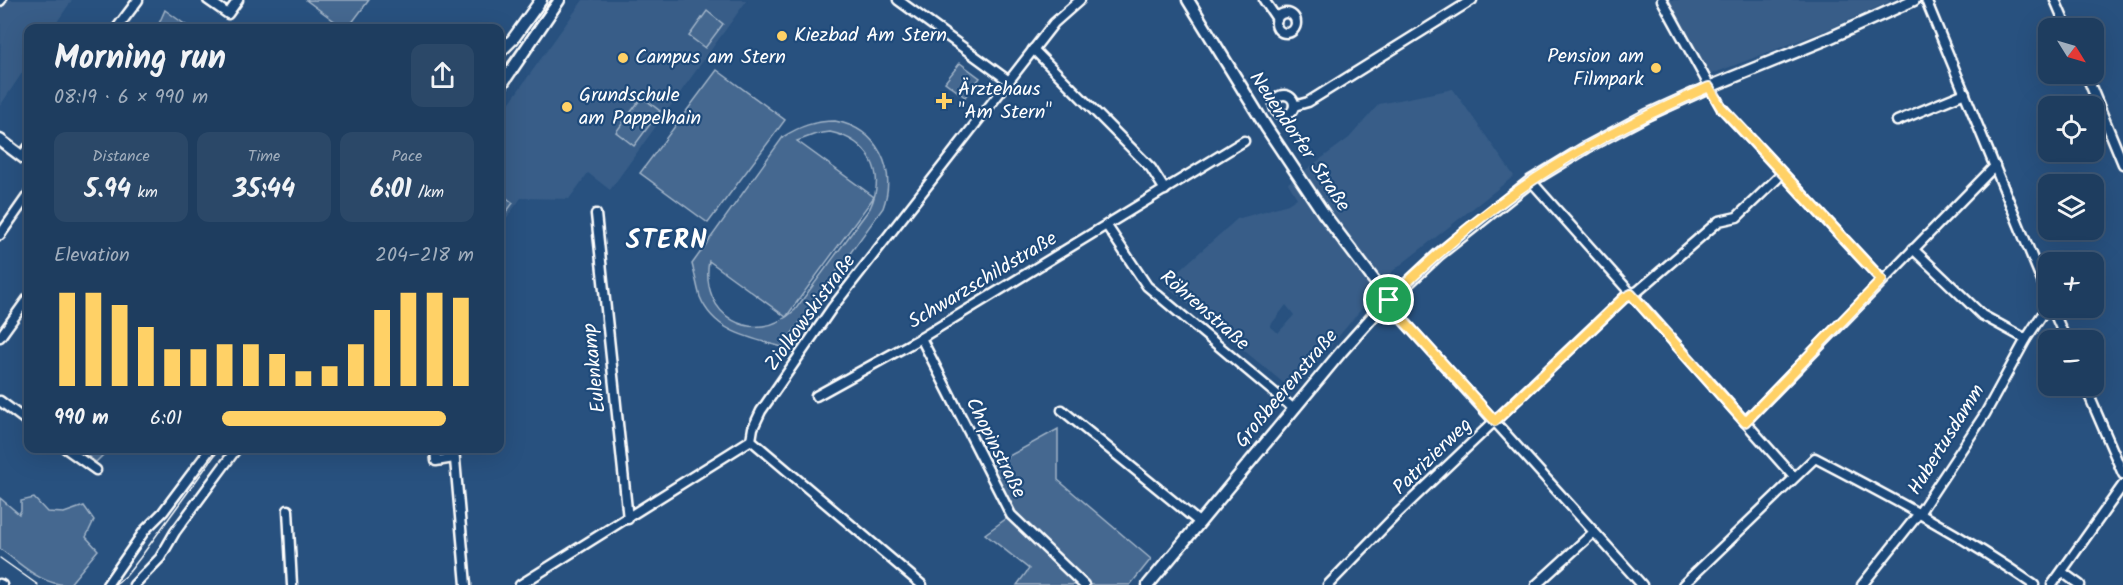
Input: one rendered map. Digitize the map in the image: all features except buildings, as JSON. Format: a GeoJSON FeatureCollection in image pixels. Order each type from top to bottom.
{"type":"FeatureCollection","features":[{"type":"Feature","properties":{"kind":"street"},"geometry":{"type":"LineString","coordinates":[[120,24],[138,0]]}},
{"type":"Feature","properties":{"kind":"street"},"geometry":{"type":"LineString","coordinates":[[208,0],[228,14],[238,0]]}},
{"type":"Feature","properties":{"kind":"street"},"geometry":{"type":"LineString","coordinates":[[504,48],[541,0]]}},
{"type":"Feature","properties":{"kind":"street"},"geometry":{"type":"LineString","coordinates":[[504,81],[560,0]]}},
{"type":"Feature","properties":{"kind":"street"},"geometry":{"type":"LineString","coordinates":[[898,0],[1009,81]]}},
{"type":"Feature","properties":{"kind":"street","name":"Ziolkowskistraße"},"geometry":{"type":"LineString","coordinates":[[751,440],[756,419],[804,346],[1054,23],[1080,0]]}},
{"type":"Feature","properties":{"kind":"street","name":"Neuendorfer Straße"},"geometry":{"type":"LineString","coordinates":[[1188,0],[1266,127],[1324,214],[1389,300]]}},
{"type":"Feature","properties":{"kind":"street"},"geometry":{"type":"LineString","coordinates":[[1264,0],[1276,19]]}},
{"type":"Feature","properties":{"kind":"street"},"geometry":{"type":"LineString","coordinates":[[1294,106],[1308,102],[1472,0]]}},
{"type":"Feature","properties":{"kind":"street"},"geometry":{"type":"LineString","coordinates":[[1662,0],[1721,107],[1882,280]]}},
{"type":"Feature","properties":{"kind":"street","name":"Großbeerenstraße"},"geometry":{"type":"LineString","coordinates":[[1148,585],[1341,352],[1389,300],[1439,254],[1531,181],[1611,134],[1709,87],[1827,39],[1914,0]]}},
{"type":"Feature","properties":{"kind":"street"},"geometry":{"type":"LineString","coordinates":[[1926,0],[2038,271]]}},
{"type":"Feature","properties":{"kind":"street"},"geometry":{"type":"LineString","coordinates":[[2055,0],[2063,18]]}},
{"type":"Feature","properties":{"kind":"street"},"geometry":{"type":"LineString","coordinates":[[1033,50],[1150,168],[1165,190]]}},
{"type":"Feature","properties":{"kind":"street"},"geometry":{"type":"LineString","coordinates":[[2090,84],[2123,164]]}},
{"type":"Feature","properties":{"kind":"street"},"geometry":{"type":"LineString","coordinates":[[1897,120],[1965,93]]}},
{"type":"Feature","properties":{"kind":"street"},"geometry":{"type":"LineString","coordinates":[[0,140],[24,154]]}},
{"type":"Feature","properties":{"kind":"street","name":"Schwarzschildstraße"},"geometry":{"type":"LineString","coordinates":[[816,396],[921,338],[1244,141]]}},
{"type":"Feature","properties":{"kind":"street"},"geometry":{"type":"LineString","coordinates":[[1745,422],[1995,166]]}},
{"type":"Feature","properties":{"kind":"street","name":"Patrizierweg"},"geometry":{"type":"LineString","coordinates":[[1329,585],[1397,514],[1625,297],[1638,291],[1719,221],[1737,217],[1782,174]]}},
{"type":"Feature","properties":{"kind":"street"},"geometry":{"type":"LineString","coordinates":[[1531,181],[1794,477]]}},
{"type":"Feature","properties":{"kind":"street"},"geometry":{"type":"LineString","coordinates":[[0,235],[24,201]]}},
{"type":"Feature","properties":{"kind":"street","name":"Eulenkamp"},"geometry":{"type":"LineString","coordinates":[[596,213],[628,519]]}},
{"type":"Feature","properties":{"kind":"street","name":"Röhrenstraße"},"geometry":{"type":"LineString","coordinates":[[1107,226],[1147,286],[1294,409]]}},
{"type":"Feature","properties":{"kind":"street"},"geometry":{"type":"LineString","coordinates":[[1913,249],[1982,315],[2026,339]]}},
{"type":"Feature","properties":{"kind":"street"},"geometry":{"type":"LineString","coordinates":[[1389,300],[1403,320],[1642,585]]}},
{"type":"Feature","properties":{"kind":"street"},"geometry":{"type":"LineString","coordinates":[[0,337],[24,304]]}},
{"type":"Feature","properties":{"kind":"street","name":"Hubertusdamm"},"geometry":{"type":"LineString","coordinates":[[1862,585],[1920,512],[1985,414],[2040,318]]}},
{"type":"Feature","properties":{"kind":"street","name":"Chopinstraße"},"geometry":{"type":"LineString","coordinates":[[921,338],[1011,515],[1084,585]]}},
{"type":"Feature","properties":{"kind":"street"},"geometry":{"type":"LineString","coordinates":[[2090,396],[2119,452],[2123,474]]}},
{"type":"Feature","properties":{"kind":"street"},"geometry":{"type":"LineString","coordinates":[[0,401],[24,419]]}},
{"type":"Feature","properties":{"kind":"street"},"geometry":{"type":"LineString","coordinates":[[1062,410],[1200,522]]}},
{"type":"Feature","properties":{"kind":"street"},"geometry":{"type":"LineString","coordinates":[[520,585],[751,440],[922,585]]}},
{"type":"Feature","properties":{"kind":"street"},"geometry":{"type":"LineString","coordinates":[[73,453],[96,470]]}},
{"type":"Feature","properties":{"kind":"street"},"geometry":{"type":"LineString","coordinates":[[107,585],[145,530],[163,512],[207,453]]}},
{"type":"Feature","properties":{"kind":"street"},"geometry":{"type":"LineString","coordinates":[[134,585],[159,558],[174,532],[233,453]]}},
{"type":"Feature","properties":{"kind":"street"},"geometry":{"type":"LineString","coordinates":[[435,453],[436,461],[454,453],[465,585]]}},
{"type":"Feature","properties":{"kind":"street"},"geometry":{"type":"LineString","coordinates":[[1683,585],[1815,458],[1920,512],[1993,556],[2034,585]]}},
{"type":"Feature","properties":{"kind":"street"},"geometry":{"type":"LineString","coordinates":[[2052,585],[2123,485]]}},
{"type":"Feature","properties":{"kind":"street"},"geometry":{"type":"LineString","coordinates":[[288,510],[292,585]]}},
{"type":"Feature","properties":{"kind":"street"},"geometry":{"type":"LineString","coordinates":[[1536,585],[1594,532]]}},
{"type":"Feature","properties":{"kind":"street"},"geometry":{"type":"LineString","coordinates":[[2062,572],[2080,585]]}},
{"type":"Feature","properties":{"kind":"shaded area"},"geometry":{"type":"Polygon","coordinates":[[[1,0],[72,0],[56,24],[24,24],[24,70],[0,106],[1,0]]]}},
{"type":"Feature","properties":{"kind":"shaded area"},"geometry":{"type":"Polygon","coordinates":[[[306,0],[369,0],[351,24],[339,24],[306,0]]]}},
{"type":"Feature","properties":{"kind":"shaded area","name":"Campus am Stern"},"geometry":{"type":"Polygon","coordinates":[[[583,0],[747,0],[610,190],[588,173],[569,199],[521,198],[504,221],[504,110],[583,0]]]}},
{"type":"Feature","properties":{"kind":"shaded area"},"geometry":{"type":"Polygon","coordinates":[[[1669,0],[1893,0],[1827,30],[1709,75],[1669,0]]]}},
{"type":"Feature","properties":{"kind":"shaded area"},"geometry":{"type":"Polygon","coordinates":[[[165,10],[184,24],[159,24],[165,10]]]}},
{"type":"Feature","properties":{"kind":"shaded area"},"geometry":{"type":"Polygon","coordinates":[[[707,11],[723,24],[705,48],[689,36],[707,11]]]}},
{"type":"Feature","properties":{"kind":"shaded area"},"geometry":{"type":"Polygon","coordinates":[[[960,63],[980,78],[965,97],[945,82],[960,63]]]}},
{"type":"Feature","properties":{"kind":"shaded area"},"geometry":{"type":"Polygon","coordinates":[[[717,70],[785,120],[708,223],[640,173],[717,70]]]}},
{"type":"Feature","properties":{"kind":"shaded area"},"geometry":{"type":"Polygon","coordinates":[[[1453,89],[1514,176],[1394,270],[1293,391],[1164,284],[1237,219],[1288,204],[1297,198],[1288,183],[1349,138],[1379,104],[1453,89]],[[1286,305],[1270,326],[1278,333],[1294,315],[1286,305]]]}},
{"type":"Feature","properties":{"kind":"shaded area"},"geometry":{"type":"Polygon","coordinates":[[[642,97],[660,111],[634,146],[616,132],[642,97]]]}},
{"type":"Feature","properties":{"kind":"shaded area"},"geometry":{"type":"Polygon","coordinates":[[[835,121],[863,132],[880,153],[887,179],[887,193],[883,208],[782,347],[734,332],[714,318],[706,309],[700,297],[692,264],[783,137],[808,125],[835,121]],[[830,132],[797,141],[874,197],[875,170],[864,150],[855,142],[830,132]],[[874,197],[787,316],[795,310],[870,208],[874,197]],[[709,261],[708,280],[712,297],[721,311],[747,326],[763,326],[785,317],[709,261]]]}},
{"type":"Feature","properties":{"kind":"shaded area"},"geometry":{"type":"Polygon","coordinates":[[[504,196],[513,203],[504,215],[504,196]]]}},
{"type":"Feature","properties":{"kind":"shaded area"},"geometry":{"type":"Polygon","coordinates":[[[1058,429],[1058,480],[1151,559],[1130,585],[1017,585],[1029,569],[985,534],[1014,513],[991,466],[1058,429]]]}},
{"type":"Feature","properties":{"kind":"shaded area"},"geometry":{"type":"Polygon","coordinates":[[[84,453],[105,453],[96,462],[84,453]]]}},
{"type":"Feature","properties":{"kind":"shaded area"},"geometry":{"type":"Polygon","coordinates":[[[0,498],[19,514],[21,501],[34,498],[47,512],[64,513],[84,506],[94,520],[86,537],[98,550],[69,585],[40,578],[0,549],[0,498]]]}},
{"type":"Feature","properties":{"kind":"tram line"},"geometry":{"type":"LineString","coordinates":[[504,67],[553,0]]}},
{"type":"Feature","properties":{"kind":"tram line"},"geometry":{"type":"LineString","coordinates":[[114,585],[126,576],[140,558],[216,453]]}},
{"type":"Feature","properties":{"kind":"tram line"},"geometry":{"type":"LineString","coordinates":[[0,558],[38,585]]}},
{"type":"Feature","properties":{"kind":"place","name":"Kiezbad Am Stern"},"geometry":{"type":"Point","coordinates":[782,36]}},
{"type":"Feature","properties":{"kind":"place","name":"Campus am Stern"},"geometry":{"type":"Point","coordinates":[623,58]}},
{"type":"Feature","properties":{"kind":"place","name":"Pension am Filmpark"},"geometry":{"type":"Point","coordinates":[1656,68]}},
{"type":"Feature","properties":{"kind":"place","name":"Ärztehaus \"Am Stern\""},"geometry":{"type":"Point","coordinates":[944,101]}},
{"type":"Feature","properties":{"kind":"place","name":"Grundschule am Pappelhain"},"geometry":{"type":"Point","coordinates":[567,107]}},
{"type":"Feature","properties":{"kind":"district","name":"STERN"},"geometry":{"type":"Point","coordinates":[667,241]}},
{"type":"Feature","properties":{"kind":"route"},"geometry":{"type":"LineString","coordinates":[[1709,87],[1721,107],[1882,280],[1745,422],[1631,294],[1625,297],[1495,421],[1403,320],[1389,300],[1439,254],[1531,181],[1611,134],[1709,87]]}}]}
